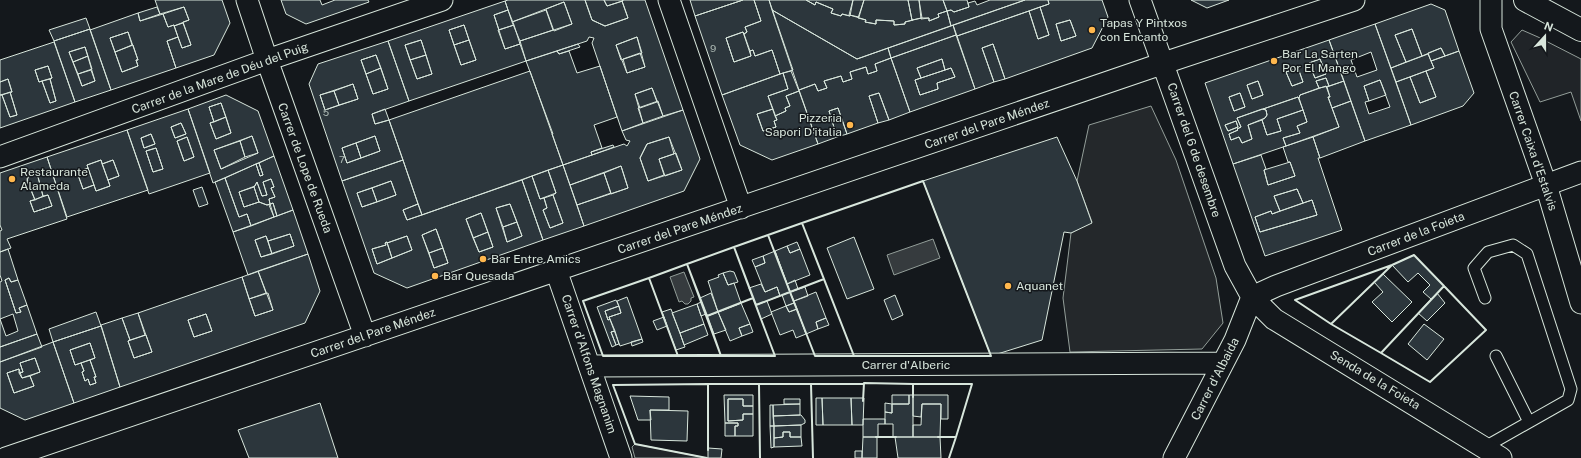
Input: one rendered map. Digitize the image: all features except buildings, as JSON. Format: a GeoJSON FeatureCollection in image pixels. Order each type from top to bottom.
{"type":"FeatureCollection","features":[{"type":"Feature","properties":{"kind":"street","name":"Carrer de Lope de Rueda"},"geometry":{"type":"LineString","coordinates":[[247,0],[365,336]]}},
{"type":"Feature","properties":{"kind":"street","name":"Carrer de la Mare de Déu del Puig"},"geometry":{"type":"LineString","coordinates":[[0,157],[267,60],[442,0]]}},
{"type":"Feature","properties":{"kind":"street"},"geometry":{"type":"LineString","coordinates":[[669,0],[741,208]]}},
{"type":"Feature","properties":{"kind":"street","name":"Carrer del 6 de desembre"},"geometry":{"type":"LineString","coordinates":[[1140,0],[1164,63],[1235,266],[1252,297]]}},
{"type":"Feature","properties":{"kind":"street","name":"Carrer del Pare Méndez"},"geometry":{"type":"LineString","coordinates":[[6,458],[1164,63],[1354,0]]}},
{"type":"Feature","properties":{"kind":"street","name":"Carrer Caixa d'Estalvis"},"geometry":{"type":"LineString","coordinates":[[1491,0],[1491,29],[1546,185],[1581,303]]}},
{"type":"Feature","properties":{"kind":"street"},"geometry":{"type":"LineString","coordinates":[[1525,0],[1581,30]]}},
{"type":"Feature","properties":{"kind":"street","name":"Carrer de la Foieta"},"geometry":{"type":"LineString","coordinates":[[1252,297],[1276,286],[1581,172]]}},
{"type":"Feature","properties":{"kind":"street","name":"Carrer d'Alfons Magnanim"},"geometry":{"type":"LineString","coordinates":[[556,270],[621,458]]}},
{"type":"Feature","properties":{"kind":"street","name":"Carrer d'Albaida"},"geometry":{"type":"LineString","coordinates":[[1174,458],[1235,340],[1252,297]]}},
{"type":"Feature","properties":{"kind":"street","name":"Senda de la Foieta"},"geometry":{"type":"LineString","coordinates":[[1252,297],[1274,319],[1493,453]]}},
{"type":"Feature","properties":{"kind":"street","name":"Carrer d'Alberic"},"geometry":{"type":"LineString","coordinates":[[589,366],[1223,363]]}},
{"type":"Feature","properties":{"kind":"lane"},"geometry":{"type":"LineString","coordinates":[[1485,298],[1474,268],[1488,252],[1513,245],[1527,254],[1571,389],[1568,400],[1529,422],[1493,453]]}},
{"type":"Feature","properties":{"kind":"lane"},"geometry":{"type":"LineString","coordinates":[[1496,356],[1529,422]]}},
{"type":"Feature","properties":{"kind":"shaded area"},"geometry":{"type":"Polygon","coordinates":[[[1522,30],[1581,59],[1581,121],[1571,92],[1540,102],[1511,42],[1522,30]]]}},
{"type":"Feature","properties":{"kind":"shaded area"},"geometry":{"type":"Polygon","coordinates":[[[1151,106],[1176,160],[1216,278],[1223,323],[1202,349],[1070,352],[1063,298],[1071,233],[1092,222],[1077,181],[1089,125],[1151,106]]]}},
{"type":"Feature","properties":{"kind":"shaded area"},"geometry":{"type":"Polygon","coordinates":[[[933,239],[940,258],[894,275],[887,255],[933,239]]]}},
{"type":"Feature","properties":{"kind":"shaded area"},"geometry":{"type":"Polygon","coordinates":[[[684,272],[694,297],[691,298],[691,301],[688,304],[685,304],[682,301],[679,302],[670,277],[684,272]]]}},
{"type":"Feature","properties":{"kind":"shaded area"},"geometry":{"type":"Polygon","coordinates":[[[635,444],[707,458],[635,458],[632,447],[635,444]]]}},
{"type":"Feature","properties":{"kind":"wall"},"geometry":{"type":"LineString","coordinates":[[923,181],[991,356],[854,356],[802,223],[923,181]]}},
{"type":"Feature","properties":{"kind":"wall"},"geometry":{"type":"LineString","coordinates":[[802,223],[824,279],[790,292],[768,235],[802,223]]}},
{"type":"Feature","properties":{"kind":"wall"},"geometry":{"type":"LineString","coordinates":[[768,235],[790,292],[756,305],[734,247],[768,235]]}},
{"type":"Feature","properties":{"kind":"wall"},"geometry":{"type":"LineString","coordinates":[[734,247],[753,298],[707,316],[687,264],[734,247]]}},
{"type":"Feature","properties":{"kind":"wall"},"geometry":{"type":"LineString","coordinates":[[1414,255],[1444,286],[1381,353],[1331,324],[1392,265],[1414,255]]}},
{"type":"Feature","properties":{"kind":"wall"},"geometry":{"type":"LineString","coordinates":[[687,264],[721,356],[678,356],[649,278],[687,264]]}},
{"type":"Feature","properties":{"kind":"wall"},"geometry":{"type":"LineString","coordinates":[[1392,265],[1331,324],[1295,300],[1392,265]]}},
{"type":"Feature","properties":{"kind":"wall"},"geometry":{"type":"LineString","coordinates":[[649,278],[678,356],[603,356],[583,301],[649,278]]}},
{"type":"Feature","properties":{"kind":"wall"},"geometry":{"type":"LineString","coordinates":[[824,279],[854,356],[815,356],[790,292],[824,279]]}},
{"type":"Feature","properties":{"kind":"wall"},"geometry":{"type":"LineString","coordinates":[[1444,286],[1486,330],[1430,382],[1381,353],[1444,286]]}},
{"type":"Feature","properties":{"kind":"wall"},"geometry":{"type":"LineString","coordinates":[[753,298],[775,356],[721,356],[707,316],[753,298]]}},
{"type":"Feature","properties":{"kind":"wall"},"geometry":{"type":"LineString","coordinates":[[863,401],[864,383],[913,384],[913,397]]}},
{"type":"Feature","properties":{"kind":"wall"},"geometry":{"type":"LineString","coordinates":[[707,458],[635,444],[613,385],[708,384],[708,450]]}},
{"type":"Feature","properties":{"kind":"wall"},"geometry":{"type":"LineString","coordinates":[[708,385],[759,384],[759,386]]}},
{"type":"Feature","properties":{"kind":"wall"},"geometry":{"type":"LineString","coordinates":[[760,458],[759,384],[811,384]]}},
{"type":"Feature","properties":{"kind":"wall"},"geometry":{"type":"LineString","coordinates":[[813,458],[811,384],[864,384]]}},
{"type":"Feature","properties":{"kind":"wall"},"geometry":{"type":"LineString","coordinates":[[913,397],[913,384],[972,384],[956,437],[938,437]]}},
{"type":"Feature","properties":{"kind":"wall"},"geometry":{"type":"LineString","coordinates":[[876,437],[896,437]]}},
{"type":"Feature","properties":{"kind":"wall"},"geometry":{"type":"LineString","coordinates":[[949,458],[956,437],[954,437]]}},
{"type":"Feature","properties":{"kind":"place","name":"Tapas Y Pintxos con Encanto"},"geometry":{"type":"Point","coordinates":[1092,30]}},
{"type":"Feature","properties":{"kind":"place","name":"Bar La Sarten Por El Mango"},"geometry":{"type":"Point","coordinates":[1274,61]}},
{"type":"Feature","properties":{"kind":"place","name":"Pizzeria Sapori D'italia"},"geometry":{"type":"Point","coordinates":[850,125]}},
{"type":"Feature","properties":{"kind":"place","name":"Restaurante Alameda"},"geometry":{"type":"Point","coordinates":[12,179]}},
{"type":"Feature","properties":{"kind":"place","name":"Bar Entre Amics"},"geometry":{"type":"Point","coordinates":[483,259]}},
{"type":"Feature","properties":{"kind":"place","name":"Bar Quesada"},"geometry":{"type":"Point","coordinates":[435,276]}},
{"type":"Feature","properties":{"kind":"place","name":"Aquanet"},"geometry":{"type":"Point","coordinates":[1008,286]}}]}
